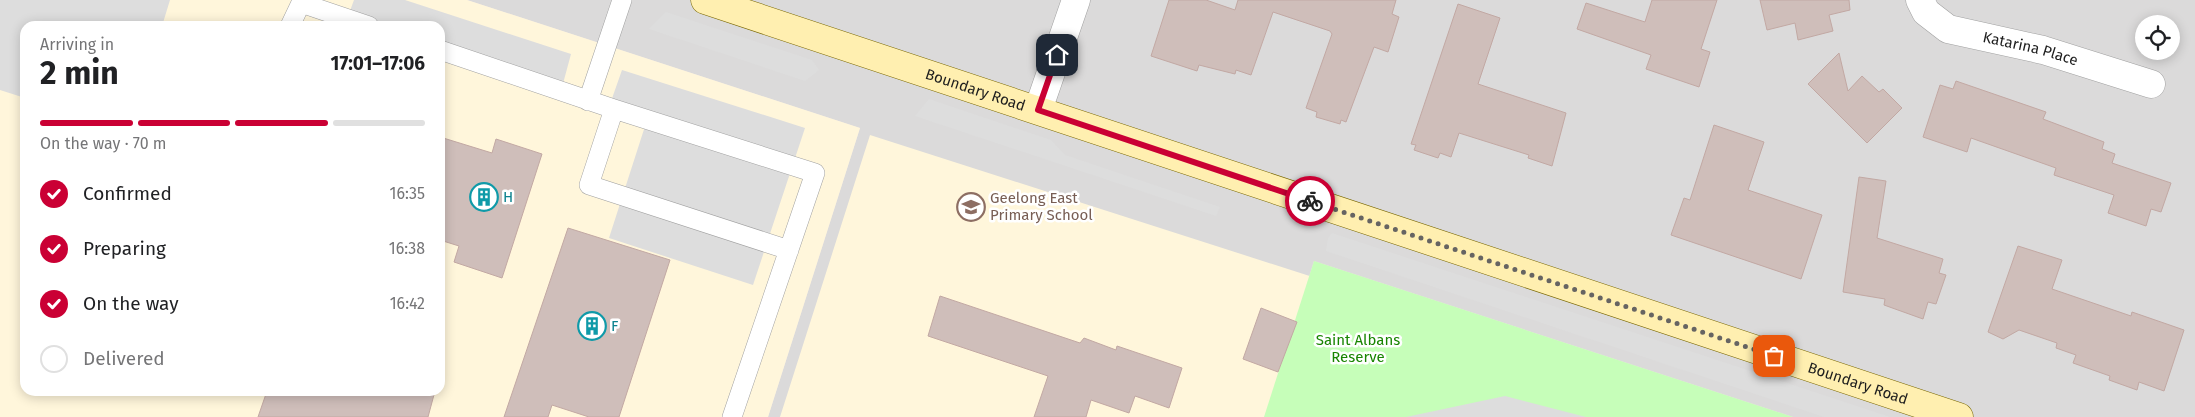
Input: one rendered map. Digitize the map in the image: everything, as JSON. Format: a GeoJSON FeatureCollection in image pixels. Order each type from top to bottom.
{"type":"FeatureCollection","features":[{"type":"Feature","properties":{"kind":"main road","name":"Boundary Road"},"geometry":{"type":"LineString","coordinates":[[705,0],[1959,417]]}},
{"type":"Feature","properties":{"kind":"street"},"geometry":{"type":"LineString","coordinates":[[1038,110],[1076,0]]}},
{"type":"Feature","properties":{"kind":"street","name":"Katarina Place"},"geometry":{"type":"LineString","coordinates":[[1920,0],[1926,12],[1948,29],[2043,50],[2151,84]]}},
{"type":"Feature","properties":{"kind":"lane"},"geometry":{"type":"LineString","coordinates":[[588,100],[622,0]]}},
{"type":"Feature","properties":{"kind":"lane"},"geometry":{"type":"LineString","coordinates":[[292,21],[302,2],[355,21]]}},
{"type":"Feature","properties":{"kind":"lane"},"geometry":{"type":"LineString","coordinates":[[445,52],[614,109],[815,173],[732,417]]}},
{"type":"Feature","properties":{"kind":"lane"},"geometry":{"type":"LineString","coordinates":[[614,109],[589,185],[789,250]]}},
{"type":"Feature","properties":{"kind":"shaded area"},"geometry":{"type":"Polygon","coordinates":[[[0,0],[467,0],[860,128],[768,417],[0,417],[0,0]]]}},
{"type":"Feature","properties":{"kind":"shaded area"},"geometry":{"type":"Polygon","coordinates":[[[0,0],[170,0],[164,21],[20,21],[20,96],[0,90],[0,0]]]}},
{"type":"Feature","properties":{"kind":"shaded area"},"geometry":{"type":"Polygon","coordinates":[[[354,0],[405,0],[571,54],[561,91],[445,52],[445,21],[353,21],[347,19],[354,0]]]}},
{"type":"Feature","properties":{"kind":"shaded area"},"geometry":{"type":"Polygon","coordinates":[[[467,0],[2195,0],[2195,417],[1793,417],[1314,261],[1264,417],[768,417],[860,128],[467,0]]]}},
{"type":"Feature","properties":{"kind":"shaded area"},"geometry":{"type":"Polygon","coordinates":[[[666,12],[812,60],[819,70],[805,81],[649,29],[666,12]]]}},
{"type":"Feature","properties":{"kind":"shaded area"},"geometry":{"type":"Polygon","coordinates":[[[622,70],[805,128],[753,285],[609,238],[647,120],[609,107],[622,70]]]}},
{"type":"Feature","properties":{"kind":"shaded area"},"geometry":{"type":"Polygon","coordinates":[[[929,99],[1051,140],[1065,155],[1220,207],[1216,216],[915,116],[929,99]]]}},
{"type":"Feature","properties":{"kind":"shaded area","name":"Geelong East Primary School"},"geometry":{"type":"Polygon","coordinates":[[[870,135],[1319,279],[1274,417],[780,417],[870,135]]]}},
{"type":"Feature","properties":{"kind":"shaded area"},"geometry":{"type":"Polygon","coordinates":[[[1332,233],[1890,417],[1824,417],[1326,251],[1328,238],[1332,233]]]}},
{"type":"Feature","properties":{"kind":"shaded area"},"geometry":{"type":"Polygon","coordinates":[[[1505,396],[1586,417],[1406,417],[1505,396]]]}},
{"type":"Feature","properties":{"kind":"green space","name":"Saint Albans Reserve"},"geometry":{"type":"Polygon","coordinates":[[[1314,261],[1793,417],[1264,417],[1314,261]]]}},
{"type":"Feature","properties":{"kind":"building"},"geometry":{"type":"Polygon","coordinates":[[[1169,0],[1206,0],[1235,10],[1238,0],[1396,0],[1392,14],[1399,17],[1388,52],[1374,47],[1346,122],[1341,120],[1340,124],[1316,117],[1317,112],[1306,108],[1332,34],[1330,31],[1273,12],[1251,75],[1236,70],[1235,74],[1199,65],[1197,71],[1151,56],[1169,0]]]}},
{"type":"Feature","properties":{"kind":"building"},"geometry":{"type":"Polygon","coordinates":[[[1652,0],[1717,0],[1701,49],[1710,52],[1699,87],[1646,69],[1651,55],[1577,29],[1586,3],[1645,22],[1652,0]]]}},
{"type":"Feature","properties":{"kind":"building"},"geometry":{"type":"Polygon","coordinates":[[[1760,0],[1849,0],[1850,10],[1829,15],[1833,31],[1798,40],[1795,23],[1767,30],[1760,0]]]}},
{"type":"Feature","properties":{"kind":"building"},"geometry":{"type":"Polygon","coordinates":[[[1458,4],[1500,18],[1478,84],[1566,113],[1552,166],[1528,158],[1529,155],[1459,133],[1451,157],[1440,153],[1438,158],[1414,150],[1416,145],[1411,144],[1458,4]]]}},
{"type":"Feature","properties":{"kind":"building"},"geometry":{"type":"Polygon","coordinates":[[[1839,53],[1848,91],[1862,76],[1879,92],[1883,89],[1902,108],[1867,143],[1808,84],[1839,53]]]}},
{"type":"Feature","properties":{"kind":"building"},"geometry":{"type":"Polygon","coordinates":[[[1956,81],[2046,112],[2043,119],[2104,142],[2102,149],[2115,154],[2112,163],[2171,183],[2161,212],[2151,209],[2146,226],[2108,213],[2114,195],[2054,175],[2056,168],[1971,138],[1967,152],[1923,137],[1940,85],[1953,89],[1956,81]]]}},
{"type":"Feature","properties":{"kind":"building"},"geometry":{"type":"Polygon","coordinates":[[[1714,125],[1764,142],[1748,190],[1822,215],[1801,279],[1671,235],[1684,198],[1690,200],[1714,125]]]}},
{"type":"Feature","properties":{"kind":"building","name":"H"},"geometry":{"type":"Polygon","coordinates":[[[445,139],[492,153],[496,139],[542,154],[502,278],[454,262],[459,246],[445,242],[445,139]]]}},
{"type":"Feature","properties":{"kind":"building"},"geometry":{"type":"Polygon","coordinates":[[[1859,177],[1886,181],[1877,238],[1943,259],[1939,273],[1946,275],[1936,304],[1928,302],[1923,319],[1884,305],[1885,299],[1843,292],[1859,177]]]}},
{"type":"Feature","properties":{"kind":"building","name":"F"},"geometry":{"type":"Polygon","coordinates":[[[568,228],[670,260],[619,417],[589,417],[552,405],[548,417],[504,417],[568,228]]]}},
{"type":"Feature","properties":{"kind":"building"},"geometry":{"type":"Polygon","coordinates":[[[2018,246],[2062,260],[2052,289],[2131,316],[2132,312],[2184,330],[2164,391],[2139,382],[2137,390],[2109,380],[2110,376],[2073,363],[2076,355],[2056,348],[2057,343],[2019,330],[2003,339],[1988,332],[2018,246]]]}},
{"type":"Feature","properties":{"kind":"building"},"geometry":{"type":"Polygon","coordinates":[[[940,296],[1080,343],[1084,338],[1116,350],[1117,346],[1182,368],[1169,408],[1135,396],[1129,413],[1091,400],[1086,417],[1034,417],[1048,376],[928,336],[940,296]]]}},
{"type":"Feature","properties":{"kind":"building"},"geometry":{"type":"Polygon","coordinates":[[[1261,308],[1297,322],[1278,372],[1243,359],[1261,308]]]}},
{"type":"Feature","properties":{"kind":"building"},"geometry":{"type":"Polygon","coordinates":[[[265,396],[434,396],[428,417],[258,417],[265,396]]]}},
{"type":"Feature","properties":{"kind":"way so far"},"geometry":{"type":"LineString","coordinates":[[1310,201],[1774,356]]}},
{"type":"Feature","properties":{"kind":"place","name":"H"},"geometry":{"type":"Point","coordinates":[484,197]}},
{"type":"Feature","properties":{"kind":"place","name":"Geelong East Primary School"},"geometry":{"type":"Point","coordinates":[971,207]}},
{"type":"Feature","properties":{"kind":"place","name":"F"},"geometry":{"type":"Point","coordinates":[592,326]}},
{"type":"Feature","properties":{"kind":"route"},"geometry":{"type":"LineString","coordinates":[[1057,55],[1038,110],[1310,201]]}}]}
